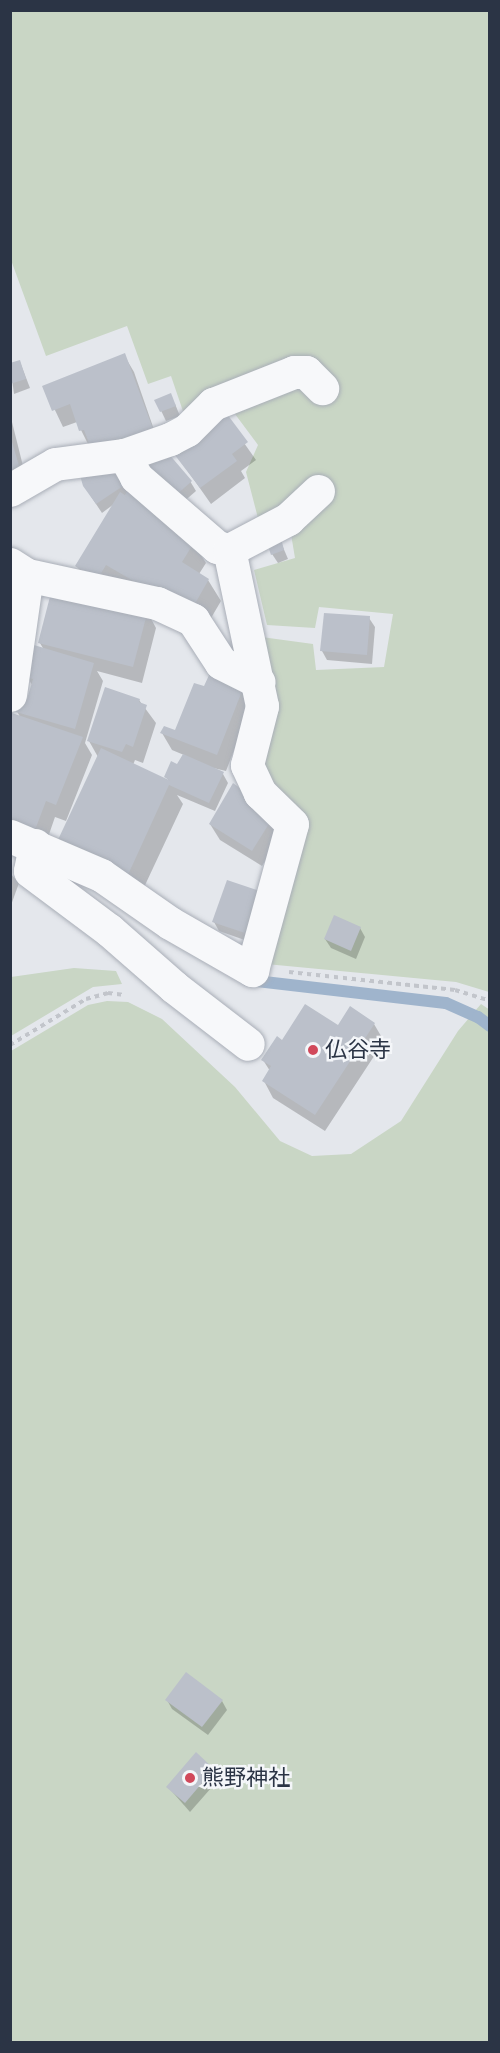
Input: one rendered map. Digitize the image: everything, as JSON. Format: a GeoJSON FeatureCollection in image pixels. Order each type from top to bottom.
{"type":"FeatureCollection","features":[{"type":"Feature","properties":{"kind":"street"},"geometry":{"type":"LineString","coordinates":[[10,490],[55,464],[124,454],[170,439],[188,430],[213,404],[294,372],[306,372],[322,388]]}},
{"type":"Feature","properties":{"kind":"street"},"geometry":{"type":"LineString","coordinates":[[124,454],[136,477],[217,548],[229,550],[288,519],[318,491]]}},
{"type":"Feature","properties":{"kind":"street"},"geometry":{"type":"LineString","coordinates":[[22,855],[101,874],[170,923],[252,970],[292,824],[260,793],[247,765],[262,706],[259,682],[229,550]]}},
{"type":"Feature","properties":{"kind":"street"},"geometry":{"type":"LineString","coordinates":[[10,695],[19,569],[157,603],[192,620],[221,663],[259,682]]}},
{"type":"Feature","properties":{"kind":"street"},"geometry":{"type":"LineString","coordinates":[[22,855],[174,987],[248,1044]]}},
{"type":"Feature","properties":{"kind":"path"},"geometry":{"type":"LineString","coordinates":[[252,970],[313,973],[455,990],[489,1001]]}},
{"type":"Feature","properties":{"kind":"path"},"geometry":{"type":"LineString","coordinates":[[10,1044],[86,999],[108,993],[133,995]]}},
{"type":"Feature","properties":{"kind":"green space"},"geometry":{"type":"Polygon","coordinates":[[[11,11],[489,11],[489,992],[456,982],[266,964],[263,958],[301,822],[267,789],[254,764],[267,707],[254,636],[313,644],[316,670],[384,667],[393,614],[319,607],[315,628],[267,625],[254,570],[295,558],[290,528],[326,493],[315,482],[282,513],[259,522],[246,472],[258,445],[229,406],[293,379],[302,379],[320,397],[333,399],[330,380],[309,363],[291,361],[270,376],[210,398],[186,420],[171,376],[148,384],[127,326],[46,356],[11,260],[11,11]]]}},
{"type":"Feature","properties":{"kind":"green space"},"geometry":{"type":"Polygon","coordinates":[[[74,968],[116,971],[122,984],[93,987],[11,1036],[11,977],[74,968]]]}},
{"type":"Feature","properties":{"kind":"green space"},"geometry":{"type":"Polygon","coordinates":[[[107,1001],[128,1002],[162,1019],[235,1087],[280,1141],[312,1156],[351,1154],[401,1121],[458,1031],[481,1004],[490,1010],[489,2042],[11,2042],[11,1051],[88,1005],[107,1001]]]}},
{"type":"Feature","properties":{"kind":"building"},"geometry":{"type":"Polygon","coordinates":[[[125,353],[153,429],[92,451],[84,430],[79,431],[70,404],[52,411],[42,386],[125,353]]]}},
{"type":"Feature","properties":{"kind":"building"},"geometry":{"type":"Polygon","coordinates":[[[20,360],[26,379],[10,384],[10,363],[20,360]]]}},
{"type":"Feature","properties":{"kind":"building"},"geometry":{"type":"Polygon","coordinates":[[[171,393],[176,406],[160,412],[154,400],[171,393]]]}},
{"type":"Feature","properties":{"kind":"building"},"geometry":{"type":"Polygon","coordinates":[[[224,410],[248,442],[232,454],[237,461],[200,488],[171,450],[224,410]]]}},
{"type":"Feature","properties":{"kind":"building"},"geometry":{"type":"Polygon","coordinates":[[[10,435],[20,469],[10,471],[10,435]]]}},
{"type":"Feature","properties":{"kind":"building"},"geometry":{"type":"Polygon","coordinates":[[[162,446],[192,481],[167,503],[141,464],[162,446]]]}},
{"type":"Feature","properties":{"kind":"building"},"geometry":{"type":"Polygon","coordinates":[[[112,459],[129,482],[96,504],[83,486],[76,461],[94,462],[98,475],[112,459]]]}},
{"type":"Feature","properties":{"kind":"building"},"geometry":{"type":"Polygon","coordinates":[[[128,490],[195,541],[182,562],[209,579],[192,609],[161,597],[106,565],[97,580],[75,566],[120,492],[125,495],[128,490]]]}},
{"type":"Feature","properties":{"kind":"building"},"geometry":{"type":"Polygon","coordinates":[[[281,538],[284,550],[271,555],[267,543],[281,538]]]}},
{"type":"Feature","properties":{"kind":"building"},"geometry":{"type":"Polygon","coordinates":[[[53,585],[148,610],[133,667],[38,643],[53,585]]]}},
{"type":"Feature","properties":{"kind":"building"},"geometry":{"type":"Polygon","coordinates":[[[324,613],[370,616],[367,655],[320,651],[324,613]]]}},
{"type":"Feature","properties":{"kind":"building"},"geometry":{"type":"Polygon","coordinates":[[[34,645],[94,663],[75,729],[16,712],[19,697],[27,699],[33,679],[26,677],[34,645]]]}},
{"type":"Feature","properties":{"kind":"building"},"geometry":{"type":"Polygon","coordinates":[[[210,673],[244,686],[217,755],[160,733],[164,726],[175,730],[194,683],[204,686],[210,673]]]}},
{"type":"Feature","properties":{"kind":"building"},"geometry":{"type":"Polygon","coordinates":[[[105,687],[140,699],[139,702],[147,705],[133,747],[126,744],[122,752],[87,741],[105,687]]]}},
{"type":"Feature","properties":{"kind":"building"},"geometry":{"type":"Polygon","coordinates":[[[12,713],[83,737],[56,805],[46,801],[35,830],[10,822],[12,713]]]}},
{"type":"Feature","properties":{"kind":"building"},"geometry":{"type":"Polygon","coordinates":[[[101,748],[171,781],[164,777],[171,761],[177,764],[183,754],[224,772],[209,803],[169,785],[127,877],[56,844],[101,748]]]}},
{"type":"Feature","properties":{"kind":"building"},"geometry":{"type":"Polygon","coordinates":[[[233,783],[275,814],[252,851],[209,824],[233,783]]]}},
{"type":"Feature","properties":{"kind":"building"},"geometry":{"type":"Polygon","coordinates":[[[227,880],[266,893],[251,935],[212,922],[227,880]]]}},
{"type":"Feature","properties":{"kind":"building"},"geometry":{"type":"Polygon","coordinates":[[[334,915],[361,927],[351,951],[324,939],[334,915]]]}},
{"type":"Feature","properties":{"kind":"building","name":"仏谷寺"},"geometry":{"type":"Polygon","coordinates":[[[305,1004],[338,1025],[350,1006],[375,1023],[315,1115],[262,1081],[271,1066],[261,1060],[277,1036],[282,1040],[305,1004]]]}},
{"type":"Feature","properties":{"kind":"building"},"geometry":{"type":"Polygon","coordinates":[[[186,1672],[223,1700],[202,1727],[165,1700],[186,1672]]]}},
{"type":"Feature","properties":{"kind":"building","name":"熊野神社"},"geometry":{"type":"Polygon","coordinates":[[[196,1752],[214,1769],[185,1803],[166,1787],[196,1752]]]}},
{"type":"Feature","properties":{"kind":"waterway"},"geometry":{"type":"LineString","coordinates":[[247,980],[446,1003],[478,1017],[490,1026]]}},
{"type":"Feature","properties":{"kind":"place","name":"仏谷寺"},"geometry":{"type":"Point","coordinates":[313,1050]}},
{"type":"Feature","properties":{"kind":"place","name":"熊野神社"},"geometry":{"type":"Point","coordinates":[190,1778]}}]}
